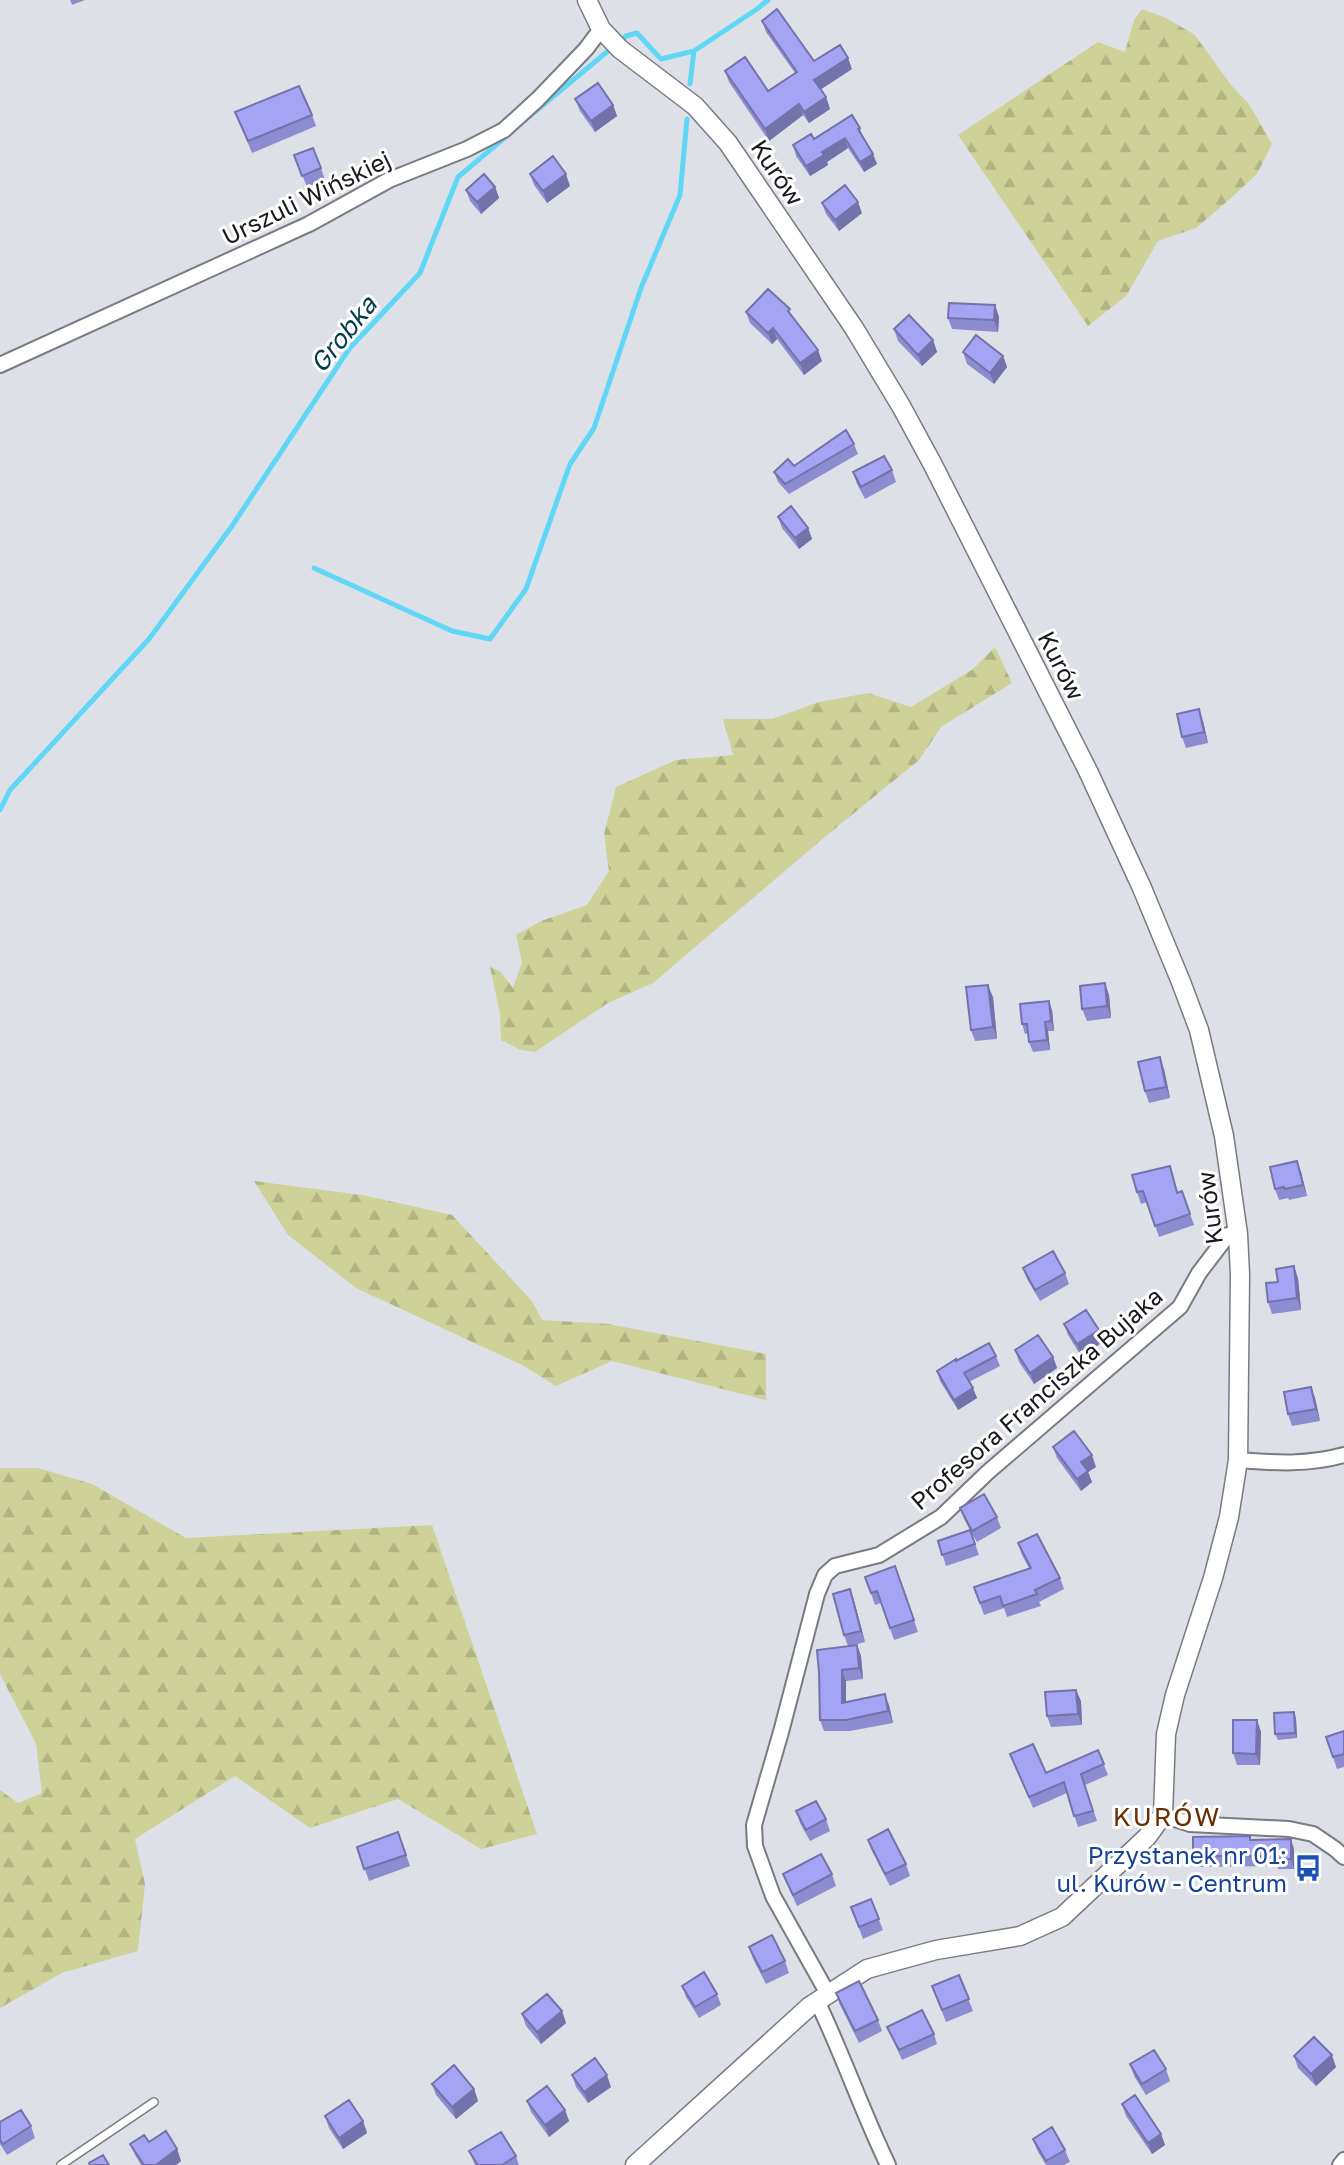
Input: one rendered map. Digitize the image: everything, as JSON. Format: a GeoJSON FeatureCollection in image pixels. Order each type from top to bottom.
{"type":"FeatureCollection","features":[{"type":"Feature","properties":{"kind":"street","name":"Kurów"},"geometry":{"type":"LineString","coordinates":[[587,0],[610,38],[695,106],[728,143],[854,328],[901,406],[1088,771],[1142,888],[1199,1030],[1224,1136],[1238,1234],[1238,1461],[1229,1517],[1175,1695],[1166,1734],[1163,1815]]}},
{"type":"Feature","properties":{"kind":"street","name":"Urszuli Wińskiej"},"geometry":{"type":"LineString","coordinates":[[0,365],[309,224],[389,180],[467,149],[504,130],[538,99],[586,48],[610,38]]}},
{"type":"Feature","properties":{"kind":"street","name":"Profesora Franciszka Bujaka"},"geometry":{"type":"LineString","coordinates":[[888,2165],[864,2115],[823,1998],[773,1896],[755,1846],[754,1825],[817,1594],[825,1575],[835,1566],[879,1555],[941,1517],[988,1472],[1180,1307],[1199,1273],[1228,1235],[1238,1234]]}},
{"type":"Feature","properties":{"kind":"street"},"geometry":{"type":"LineString","coordinates":[[1238,1461],[1289,1463],[1324,1461],[1344,1455]]}},
{"type":"Feature","properties":{"kind":"street"},"geometry":{"type":"LineString","coordinates":[[635,2165],[823,1998],[867,1969],[936,1950],[1020,1936],[1062,1917],[1147,1837],[1163,1815],[1189,1824],[1289,1829],[1313,1834],[1344,1857]]}},
{"type":"Feature","properties":{"kind":"street"},"geometry":{"type":"LineString","coordinates":[[1340,2165],[1344,2160]]}},
{"type":"Feature","properties":{"kind":"lane"},"geometry":{"type":"LineString","coordinates":[[61,2165],[154,2102]]}},
{"type":"Feature","properties":{"kind":"green space"},"geometry":{"type":"Polygon","coordinates":[[[1142,9],[1166,18],[1195,35],[1231,85],[1249,104],[1272,144],[1257,174],[1196,228],[1158,241],[1126,296],[1088,326],[958,135],[1098,42],[1125,52],[1134,20],[1142,9]]]}},
{"type":"Feature","properties":{"kind":"green space"},"geometry":{"type":"Polygon","coordinates":[[[995,647],[1012,683],[941,727],[919,760],[653,983],[608,1003],[535,1052],[521,1050],[501,1040],[500,1014],[490,967],[500,971],[513,988],[522,962],[516,935],[541,921],[587,905],[609,871],[604,834],[616,787],[676,760],[733,755],[723,719],[772,719],[819,702],[868,693],[911,707],[973,669],[995,647]]]}},
{"type":"Feature","properties":{"kind":"green space"},"geometry":{"type":"Polygon","coordinates":[[[254,1181],[362,1195],[452,1215],[532,1301],[542,1320],[608,1324],[766,1354],[766,1400],[612,1361],[556,1386],[524,1366],[356,1288],[288,1235],[254,1181]]]}},
{"type":"Feature","properties":{"kind":"green space"},"geometry":{"type":"Polygon","coordinates":[[[0,1468],[38,1468],[92,1484],[186,1538],[432,1525],[537,1834],[481,1849],[398,1799],[310,1828],[235,1776],[135,1839],[145,1884],[138,1951],[62,1973],[0,2008],[0,1790],[18,1803],[42,1793],[36,1744],[0,1674],[0,1468]]]}},
{"type":"Feature","properties":{"kind":"building"},"geometry":{"type":"Polygon","coordinates":[[[777,9],[814,61],[840,45],[848,58],[814,80],[826,97],[804,112],[799,104],[765,129],[725,71],[745,57],[768,91],[797,72],[762,21],[777,9]]]}},
{"type":"Feature","properties":{"kind":"building"},"geometry":{"type":"Polygon","coordinates":[[[598,83],[613,105],[591,121],[575,99],[598,83]]]}},
{"type":"Feature","properties":{"kind":"building"},"geometry":{"type":"Polygon","coordinates":[[[299,86],[312,115],[248,141],[235,112],[299,86]]]}},
{"type":"Feature","properties":{"kind":"building"},"geometry":{"type":"Polygon","coordinates":[[[852,115],[873,154],[860,162],[845,138],[806,166],[793,145],[811,134],[814,139],[852,115]]]}},
{"type":"Feature","properties":{"kind":"building"},"geometry":{"type":"Polygon","coordinates":[[[313,148],[321,168],[302,176],[294,155],[313,148]]]}},
{"type":"Feature","properties":{"kind":"building"},"geometry":{"type":"Polygon","coordinates":[[[553,156],[566,174],[543,191],[530,174],[553,156]]]}},
{"type":"Feature","properties":{"kind":"building"},"geometry":{"type":"Polygon","coordinates":[[[484,174],[495,187],[477,202],[466,190],[484,174]]]}},
{"type":"Feature","properties":{"kind":"building"},"geometry":{"type":"Polygon","coordinates":[[[845,185],[858,202],[835,220],[822,203],[845,185]]]}},
{"type":"Feature","properties":{"kind":"building"},"geometry":{"type":"Polygon","coordinates":[[[768,289],[790,309],[788,311],[818,350],[800,363],[773,328],[768,333],[746,312],[768,289]]]}},
{"type":"Feature","properties":{"kind":"building"},"geometry":{"type":"Polygon","coordinates":[[[949,303],[995,305],[994,320],[948,318],[949,303]]]}},
{"type":"Feature","properties":{"kind":"building"},"geometry":{"type":"Polygon","coordinates":[[[909,315],[933,340],[918,355],[894,329],[909,315]]]}},
{"type":"Feature","properties":{"kind":"building"},"geometry":{"type":"Polygon","coordinates":[[[976,335],[1003,356],[990,373],[963,352],[976,335]]]}},
{"type":"Feature","properties":{"kind":"building"},"geometry":{"type":"Polygon","coordinates":[[[846,430],[854,444],[785,484],[774,472],[788,459],[794,466],[846,430]]]}},
{"type":"Feature","properties":{"kind":"building"},"geometry":{"type":"Polygon","coordinates":[[[884,456],[892,470],[861,487],[853,472],[884,456]]]}},
{"type":"Feature","properties":{"kind":"building"},"geometry":{"type":"Polygon","coordinates":[[[791,506],[808,528],[795,538],[778,517],[791,506]]]}},
{"type":"Feature","properties":{"kind":"building"},"geometry":{"type":"Polygon","coordinates":[[[1199,709],[1204,732],[1182,737],[1177,714],[1199,709]]]}},
{"type":"Feature","properties":{"kind":"building"},"geometry":{"type":"Polygon","coordinates":[[[1105,983],[1107,1006],[1082,1009],[1080,986],[1105,983]]]}},
{"type":"Feature","properties":{"kind":"building"},"geometry":{"type":"Polygon","coordinates":[[[988,985],[993,1027],[971,1030],[966,987],[988,985]]]}},
{"type":"Feature","properties":{"kind":"building"},"geometry":{"type":"Polygon","coordinates":[[[1049,1001],[1051,1021],[1045,1022],[1047,1040],[1029,1042],[1027,1024],[1022,1024],[1020,1004],[1049,1001]]]}},
{"type":"Feature","properties":{"kind":"building"},"geometry":{"type":"Polygon","coordinates":[[[1160,1057],[1166,1087],[1145,1091],[1138,1062],[1160,1057]]]}},
{"type":"Feature","properties":{"kind":"building"},"geometry":{"type":"Polygon","coordinates":[[[1297,1161],[1303,1185],[1275,1189],[1270,1167],[1297,1161]]]}},
{"type":"Feature","properties":{"kind":"building"},"geometry":{"type":"Polygon","coordinates":[[[1170,1166],[1177,1193],[1182,1191],[1190,1214],[1155,1226],[1143,1191],[1137,1192],[1132,1175],[1170,1166]]]}},
{"type":"Feature","properties":{"kind":"building"},"geometry":{"type":"Polygon","coordinates":[[[1053,1251],[1065,1273],[1035,1290],[1023,1268],[1053,1251]]]}},
{"type":"Feature","properties":{"kind":"building"},"geometry":{"type":"Polygon","coordinates":[[[1294,1266],[1297,1298],[1268,1302],[1266,1283],[1278,1282],[1276,1269],[1294,1266]]]}},
{"type":"Feature","properties":{"kind":"building"},"geometry":{"type":"Polygon","coordinates":[[[1086,1310],[1099,1330],[1077,1344],[1064,1324],[1086,1310]]]}},
{"type":"Feature","properties":{"kind":"building"},"geometry":{"type":"Polygon","coordinates":[[[1038,1335],[1053,1357],[1030,1373],[1015,1350],[1038,1335]]]}},
{"type":"Feature","properties":{"kind":"building"},"geometry":{"type":"Polygon","coordinates":[[[989,1343],[996,1356],[964,1373],[973,1388],[954,1400],[937,1371],[989,1343]]]}},
{"type":"Feature","properties":{"kind":"building"},"geometry":{"type":"Polygon","coordinates":[[[1311,1387],[1316,1409],[1288,1414],[1284,1392],[1311,1387]]]}},
{"type":"Feature","properties":{"kind":"building"},"geometry":{"type":"Polygon","coordinates":[[[1074,1431],[1092,1455],[1081,1462],[1088,1471],[1077,1479],[1053,1447],[1074,1431]]]}},
{"type":"Feature","properties":{"kind":"building"},"geometry":{"type":"Polygon","coordinates":[[[984,1494],[997,1517],[972,1531],[960,1508],[984,1494]]]}},
{"type":"Feature","properties":{"kind":"building"},"geometry":{"type":"Polygon","coordinates":[[[970,1530],[975,1544],[942,1555],[938,1541],[970,1530]]]}},
{"type":"Feature","properties":{"kind":"building"},"geometry":{"type":"Polygon","coordinates":[[[1037,1534],[1060,1578],[1035,1590],[1037,1594],[1003,1606],[1000,1596],[980,1603],[974,1587],[1031,1568],[1018,1543],[1037,1534]]]}},
{"type":"Feature","properties":{"kind":"building"},"geometry":{"type":"Polygon","coordinates":[[[895,1566],[914,1620],[890,1628],[877,1591],[871,1593],[865,1577],[895,1566]]]}},
{"type":"Feature","properties":{"kind":"building"},"geometry":{"type":"Polygon","coordinates":[[[850,1589],[861,1631],[844,1635],[833,1594],[850,1589]]]}},
{"type":"Feature","properties":{"kind":"building"},"geometry":{"type":"Polygon","coordinates":[[[857,1645],[859,1668],[842,1670],[842,1703],[885,1694],[888,1711],[846,1720],[820,1720],[817,1650],[857,1645]]]}},
{"type":"Feature","properties":{"kind":"building"},"geometry":{"type":"Polygon","coordinates":[[[1076,1690],[1078,1714],[1047,1716],[1045,1692],[1076,1690]]]}},
{"type":"Feature","properties":{"kind":"building"},"geometry":{"type":"Polygon","coordinates":[[[1294,1712],[1295,1733],[1275,1734],[1274,1713],[1294,1712]]]}},
{"type":"Feature","properties":{"kind":"building"},"geometry":{"type":"Polygon","coordinates":[[[1233,1720],[1257,1720],[1256,1754],[1233,1753],[1233,1720]]]}},
{"type":"Feature","properties":{"kind":"building"},"geometry":{"type":"Polygon","coordinates":[[[1344,1731],[1344,1754],[1333,1757],[1326,1737],[1344,1731]]]}},
{"type":"Feature","properties":{"kind":"building"},"geometry":{"type":"Polygon","coordinates":[[[1033,1744],[1046,1773],[1098,1750],[1104,1764],[1081,1774],[1093,1811],[1074,1816],[1064,1782],[1029,1797],[1010,1754],[1033,1744]]]}},
{"type":"Feature","properties":{"kind":"building"},"geometry":{"type":"Polygon","coordinates":[[[816,1801],[826,1819],[806,1830],[796,1811],[816,1801]]]}},
{"type":"Feature","properties":{"kind":"building"},"geometry":{"type":"Polygon","coordinates":[[[888,1829],[906,1864],[885,1874],[868,1840],[888,1829]]]}},
{"type":"Feature","properties":{"kind":"building"},"geometry":{"type":"Polygon","coordinates":[[[398,1832],[406,1855],[364,1869],[357,1847],[398,1832]]]}},
{"type":"Feature","properties":{"kind":"building"},"geometry":{"type":"Polygon","coordinates":[[[1250,1836],[1250,1840],[1291,1839],[1291,1859],[1274,1859],[1274,1856],[1193,1856],[1193,1837],[1250,1836]]]}},
{"type":"Feature","properties":{"kind":"building"},"geometry":{"type":"Polygon","coordinates":[[[821,1854],[832,1874],[793,1895],[783,1874],[821,1854]]]}},
{"type":"Feature","properties":{"kind":"building"},"geometry":{"type":"Polygon","coordinates":[[[871,1899],[879,1919],[859,1927],[851,1907],[871,1899]]]}},
{"type":"Feature","properties":{"kind":"building"},"geometry":{"type":"Polygon","coordinates":[[[772,1935],[785,1961],[762,1972],[749,1947],[772,1935]]]}},
{"type":"Feature","properties":{"kind":"building"},"geometry":{"type":"Polygon","coordinates":[[[704,1972],[717,1994],[695,2007],[682,1986],[704,1972]]]}},
{"type":"Feature","properties":{"kind":"building"},"geometry":{"type":"Polygon","coordinates":[[[959,1975],[969,1999],[942,2010],[932,1986],[959,1975]]]}},
{"type":"Feature","properties":{"kind":"building"},"geometry":{"type":"Polygon","coordinates":[[[859,1981],[878,2020],[855,2031],[836,1993],[859,1981]]]}},
{"type":"Feature","properties":{"kind":"building"},"geometry":{"type":"Polygon","coordinates":[[[547,1994],[562,2011],[537,2032],[522,2014],[547,1994]]]}},
{"type":"Feature","properties":{"kind":"building"},"geometry":{"type":"Polygon","coordinates":[[[922,2010],[934,2034],[899,2050],[887,2027],[922,2010]]]}},
{"type":"Feature","properties":{"kind":"building"},"geometry":{"type":"Polygon","coordinates":[[[1314,2037],[1332,2055],[1311,2074],[1294,2056],[1314,2037]]]}},
{"type":"Feature","properties":{"kind":"building"},"geometry":{"type":"Polygon","coordinates":[[[1154,2050],[1166,2069],[1142,2084],[1130,2064],[1154,2050]]]}},
{"type":"Feature","properties":{"kind":"building"},"geometry":{"type":"Polygon","coordinates":[[[595,2058],[607,2075],[584,2092],[572,2075],[595,2058]]]}},
{"type":"Feature","properties":{"kind":"building"},"geometry":{"type":"Polygon","coordinates":[[[454,2065],[474,2089],[452,2107],[432,2084],[454,2065]]]}},
{"type":"Feature","properties":{"kind":"building"},"geometry":{"type":"Polygon","coordinates":[[[547,2086],[565,2110],[545,2125],[527,2101],[547,2086]]]}},
{"type":"Feature","properties":{"kind":"building"},"geometry":{"type":"Polygon","coordinates":[[[1135,2095],[1161,2134],[1148,2143],[1122,2104],[1135,2095]]]}},
{"type":"Feature","properties":{"kind":"building"},"geometry":{"type":"Polygon","coordinates":[[[349,2100],[363,2121],[339,2138],[325,2116],[349,2100]]]}},
{"type":"Feature","properties":{"kind":"building"},"geometry":{"type":"Polygon","coordinates":[[[21,2110],[31,2126],[3,2144],[0,2140],[0,2122],[21,2110]]]}},
{"type":"Feature","properties":{"kind":"building"},"geometry":{"type":"Polygon","coordinates":[[[1052,2127],[1065,2150],[1046,2161],[1033,2139],[1052,2127]]]}},
{"type":"Feature","properties":{"kind":"building"},"geometry":{"type":"Polygon","coordinates":[[[166,2131],[177,2149],[156,2165],[144,2165],[130,2144],[144,2135],[149,2142],[166,2131]]]}},
{"type":"Feature","properties":{"kind":"building"},"geometry":{"type":"Polygon","coordinates":[[[501,2132],[516,2156],[502,2165],[478,2165],[469,2151],[501,2132]]]}},
{"type":"Feature","properties":{"kind":"building"},"geometry":{"type":"Polygon","coordinates":[[[103,2155],[109,2165],[90,2165],[89,2163],[103,2155]]]}},
{"type":"Feature","properties":{"kind":"waterway","name":"Grobka"},"geometry":{"type":"LineString","coordinates":[[519,125],[626,36],[637,33],[661,59],[694,51],[768,0]]}},
{"type":"Feature","properties":{"kind":"waterway"},"geometry":{"type":"LineString","coordinates":[[690,84],[694,51]]}},
{"type":"Feature","properties":{"kind":"waterway"},"geometry":{"type":"LineString","coordinates":[[314,568],[452,631],[490,639],[526,589],[570,464],[594,428],[641,288],[680,195],[687,119]]}},
{"type":"Feature","properties":{"kind":"waterway","name":"Grobka"},"geometry":{"type":"LineString","coordinates":[[0,810],[10,790],[149,639],[232,526],[349,349],[420,273],[458,177],[509,134]]}},
{"type":"Feature","properties":{"kind":"place","name":"Przystanek nr 01: ul. Kurów - Centrum"},"geometry":{"type":"Point","coordinates":[1308,1868]}},
{"type":"Feature","properties":{"kind":"district","name":"KURÓW"},"geometry":{"type":"Point","coordinates":[1167,1816]}}]}
